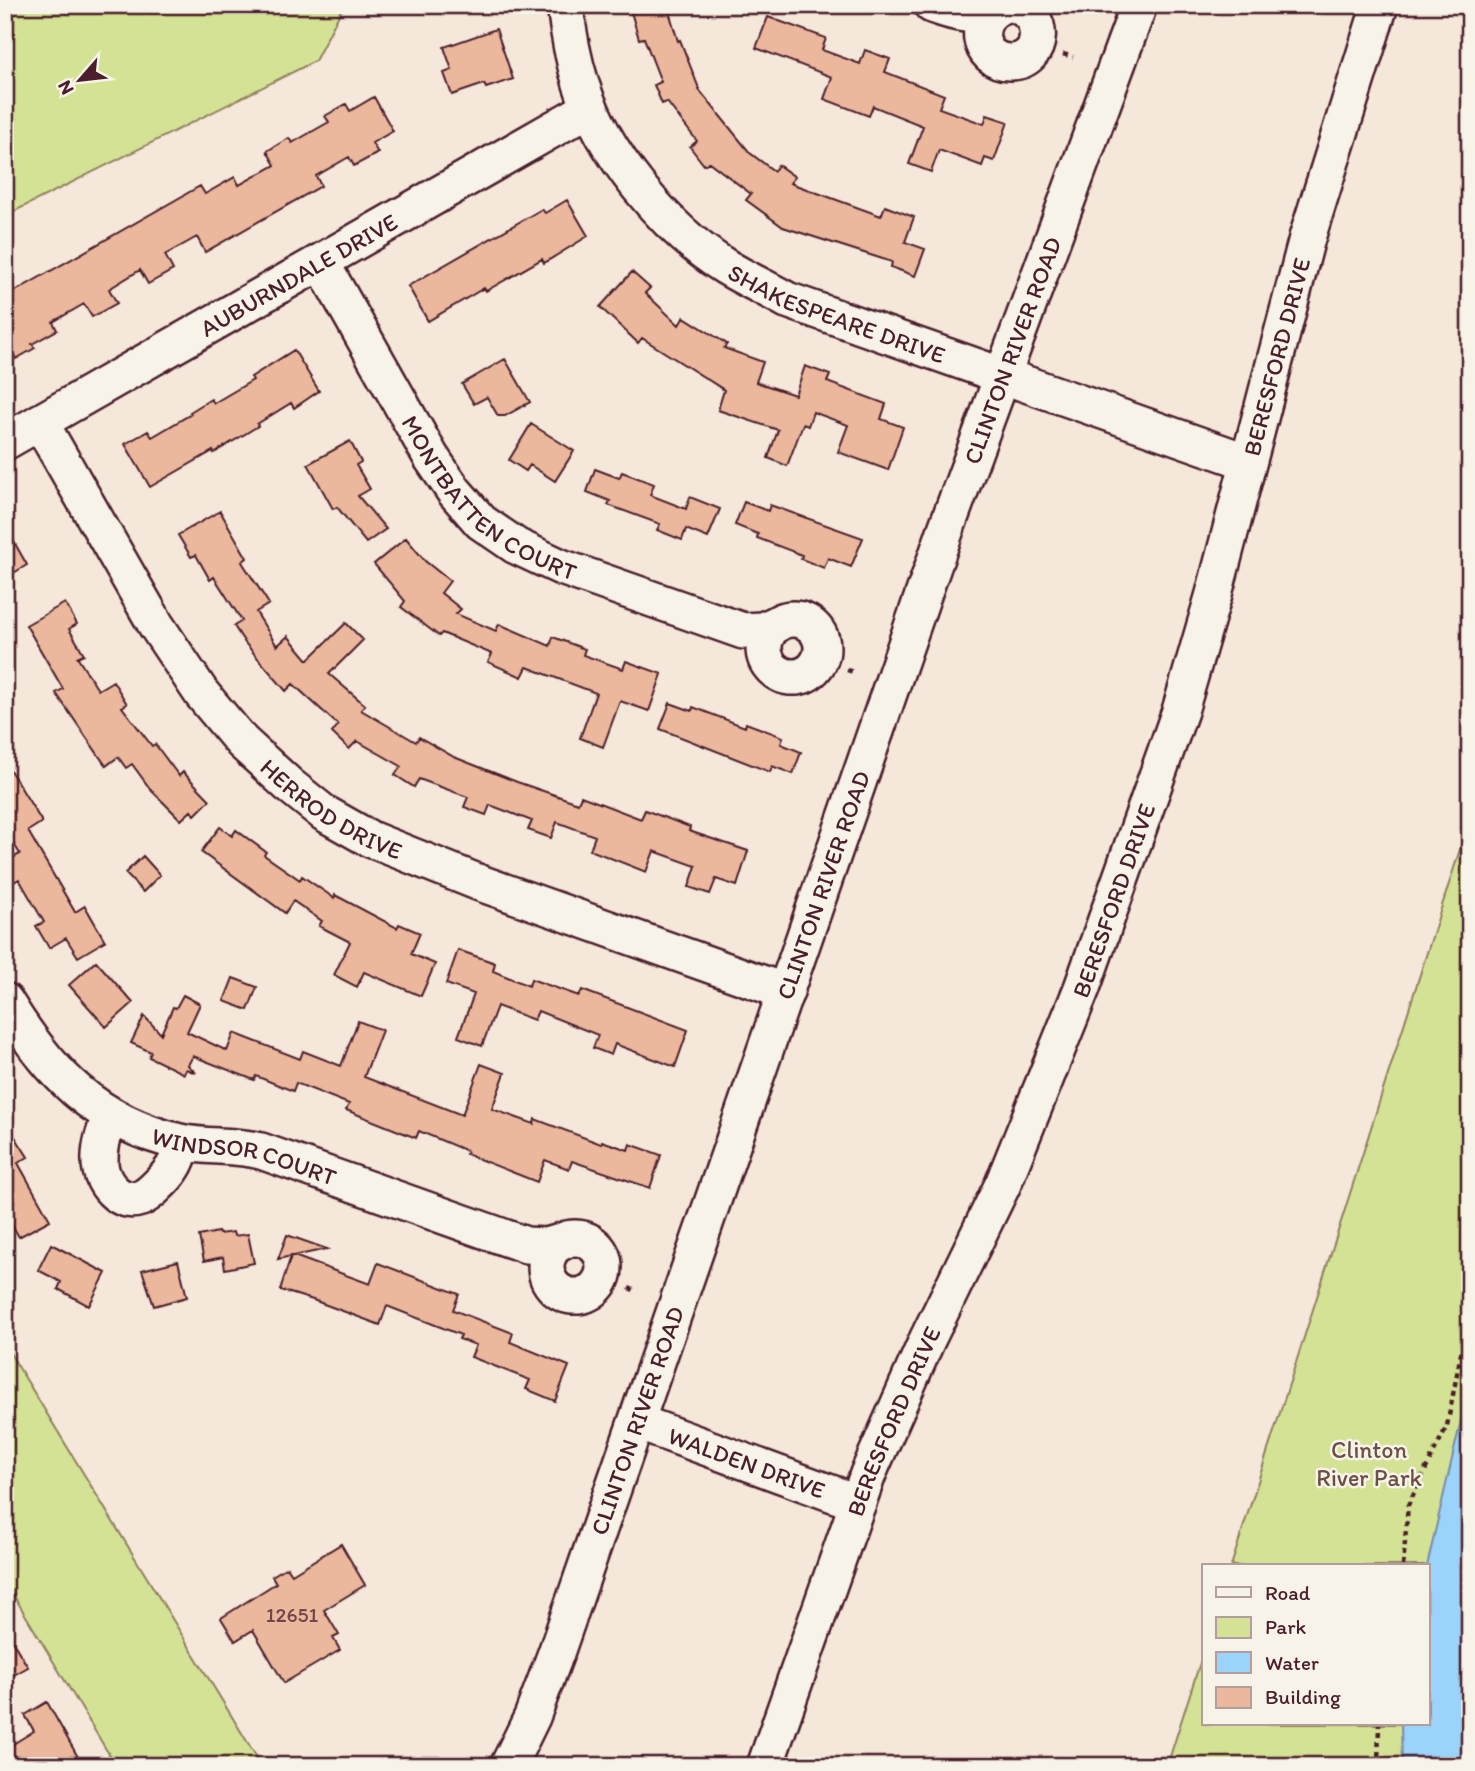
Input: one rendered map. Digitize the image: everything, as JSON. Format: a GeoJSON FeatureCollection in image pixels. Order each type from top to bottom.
{"type":"FeatureCollection","features":[{"type":"Feature","properties":{"kind":"street","name":"SHAKESPEARE DRIVE"},"geometry":{"type":"LineString","coordinates":[[565,5],[581,84],[603,133],[639,187],[681,232],[724,266],[787,300],[1248,462]]}},
{"type":"Feature","properties":{"kind":"street","name":"CLINTON RIVER ROAD"},"geometry":{"type":"LineString","coordinates":[[508,1766],[556,1653],[946,529],[1139,5]]}},
{"type":"Feature","properties":{"kind":"street","name":"BERESFORD DRIVE"},"geometry":{"type":"LineString","coordinates":[[765,1766],[868,1474],[927,1340],[1003,1184],[1082,988],[1180,712],[1214,594],[1307,238],[1380,5]]}},
{"type":"Feature","properties":{"kind":"street"},"geometry":{"type":"LineString","coordinates":[[982,42],[983,23],[1004,6]]}},
{"type":"Feature","properties":{"kind":"street"},"geometry":{"type":"LineString","coordinates":[[1004,6],[1023,7],[1036,20],[1038,38],[1035,47],[1029,55],[1013,62],[1003,61],[987,51],[973,28],[946,10],[979,14],[1004,6]]}},
{"type":"Feature","properties":{"kind":"street","name":"AUBURNDALE DRIVE"},"geometry":{"type":"LineString","coordinates":[[5,442],[590,108]]}},
{"type":"Feature","properties":{"kind":"street","name":"MONTBATTEN COURT"},"geometry":{"type":"LineString","coordinates":[[321,262],[431,457],[454,491],[481,522],[516,546],[561,567],[743,631]]}},
{"type":"Feature","properties":{"kind":"street","name":"HERROD DRIVE"},"geometry":{"type":"LineString","coordinates":[[40,422],[156,625],[202,694],[242,741],[324,813],[370,839],[480,883],[786,992]]}},
{"type":"Feature","properties":{"kind":"street"},"geometry":{"type":"LineString","coordinates":[[786,620],[805,622],[819,635],[822,653],[813,669],[797,677],[779,673],[743,631],[762,630],[786,620]]}},
{"type":"Feature","properties":{"kind":"street"},"geometry":{"type":"LineString","coordinates":[[766,658],[766,639],[777,624]]}},
{"type":"Feature","properties":{"kind":"street","name":"WINDSOR COURT"},"geometry":{"type":"LineString","coordinates":[[5,1001],[28,1039],[62,1078],[93,1105],[111,1116],[182,1143],[242,1146],[261,1151],[526,1245],[545,1246],[581,1239],[597,1248],[604,1266],[599,1284],[584,1295],[566,1295],[551,1283],[538,1259],[526,1245]]}},
{"type":"Feature","properties":{"kind":"street"},"geometry":{"type":"LineString","coordinates":[[111,1116],[101,1143],[100,1164],[105,1184],[120,1197],[139,1199],[153,1190],[179,1158],[182,1143]]}},
{"type":"Feature","properties":{"kind":"street"},"geometry":{"type":"LineString","coordinates":[[547,1274],[549,1255],[562,1242]]}},
{"type":"Feature","properties":{"kind":"street","name":"WALDEN DRIVE"},"geometry":{"type":"LineString","coordinates":[[636,1422],[858,1503]]}},
{"type":"Feature","properties":{"kind":"path"},"geometry":{"type":"LineString","coordinates":[[1063,54],[1073,57]]}},
{"type":"Feature","properties":{"kind":"path"},"geometry":{"type":"LineString","coordinates":[[847,670],[853,672]]}},
{"type":"Feature","properties":{"kind":"path"},"geometry":{"type":"LineString","coordinates":[[629,1288],[636,1291]]}},
{"type":"Feature","properties":{"kind":"path"},"geometry":{"type":"LineString","coordinates":[[1403,1564],[1408,1505],[1447,1426],[1470,1306]]}},
{"type":"Feature","properties":{"kind":"path"},"geometry":{"type":"LineString","coordinates":[[1378,1766],[1379,1726]]}},
{"type":"Feature","properties":{"kind":"green space"},"geometry":{"type":"Polygon","coordinates":[[[5,5],[344,5],[315,61],[5,216],[5,5]]]}},
{"type":"Feature","properties":{"kind":"green space","name":"Clinton River Park"},"geometry":{"type":"Polygon","coordinates":[[[1470,818],[1470,1766],[1167,1766],[1202,1656],[1202,1726],[1430,1726],[1430,1564],[1232,1564],[1470,818]]]}},
{"type":"Feature","properties":{"kind":"green space"},"geometry":{"type":"Polygon","coordinates":[[[5,1345],[262,1766],[116,1766],[5,1581],[5,1345]]]}},
{"type":"Feature","properties":{"kind":"water"},"geometry":{"type":"Polygon","coordinates":[[[1470,1382],[1470,1766],[1402,1766],[1401,1726],[1430,1726],[1430,1564],[1427,1564],[1470,1382]]]}},
{"type":"Feature","properties":{"kind":"building"},"geometry":{"type":"Polygon","coordinates":[[[629,5],[667,5],[678,41],[680,40],[700,91],[750,153],[774,171],[778,165],[795,177],[790,183],[881,216],[885,206],[914,217],[905,242],[925,249],[915,276],[891,267],[892,262],[783,227],[746,200],[751,194],[709,162],[704,165],[690,147],[697,141],[667,102],[662,104],[654,85],[661,82],[644,38],[639,39],[629,5]]]}},
{"type":"Feature","properties":{"kind":"building"},"geometry":{"type":"Polygon","coordinates":[[[768,17],[826,38],[822,50],[860,64],[865,50],[890,59],[885,72],[944,95],[939,108],[984,124],[987,115],[1008,122],[994,161],[985,158],[982,166],[939,150],[931,172],[909,164],[923,126],[873,106],[869,116],[824,99],[832,77],[756,48],[768,17]]]}},
{"type":"Feature","properties":{"kind":"building"},"geometry":{"type":"Polygon","coordinates":[[[496,29],[513,79],[486,88],[484,84],[452,95],[444,73],[452,70],[444,47],[496,29]]]}},
{"type":"Feature","properties":{"kind":"building"},"geometry":{"type":"Polygon","coordinates":[[[374,97],[393,131],[372,143],[378,153],[354,166],[349,157],[316,176],[321,186],[205,252],[197,237],[165,255],[173,270],[148,284],[140,270],[109,289],[117,303],[92,317],[84,304],[53,322],[57,330],[32,344],[35,348],[16,359],[5,340],[5,297],[200,186],[205,194],[235,177],[239,185],[275,165],[267,151],[289,138],[292,143],[329,122],[325,116],[346,104],[350,111],[374,97]]]}},
{"type":"Feature","properties":{"kind":"building"},"geometry":{"type":"Polygon","coordinates":[[[567,200],[588,236],[544,263],[542,259],[486,291],[484,288],[428,321],[408,286],[542,209],[545,213],[567,200]]]}},
{"type":"Feature","properties":{"kind":"building"},"geometry":{"type":"Polygon","coordinates":[[[632,272],[650,288],[645,293],[679,325],[684,317],[727,344],[724,348],[763,362],[756,382],[795,395],[805,366],[830,375],[827,382],[886,404],[881,419],[903,427],[888,470],[838,452],[848,425],[813,412],[808,426],[803,424],[787,466],[768,458],[778,430],[718,410],[724,390],[642,338],[638,343],[600,307],[632,272]]]}},
{"type":"Feature","properties":{"kind":"building"},"geometry":{"type":"Polygon","coordinates":[[[294,350],[319,391],[294,408],[291,403],[214,453],[213,451],[150,487],[125,444],[148,431],[152,437],[211,399],[214,403],[253,380],[251,377],[294,350]]]}},
{"type":"Feature","properties":{"kind":"building"},"geometry":{"type":"Polygon","coordinates":[[[505,359],[530,402],[505,416],[498,416],[487,397],[474,404],[462,384],[505,359]]]}},
{"type":"Feature","properties":{"kind":"building"},"geometry":{"type":"Polygon","coordinates":[[[531,424],[574,451],[555,481],[530,465],[526,471],[509,460],[531,424]]]}},
{"type":"Feature","properties":{"kind":"building"},"geometry":{"type":"Polygon","coordinates":[[[350,441],[361,462],[356,465],[370,489],[358,496],[386,529],[366,543],[337,507],[333,509],[308,464],[350,441]]]}},
{"type":"Feature","properties":{"kind":"building"},"geometry":{"type":"Polygon","coordinates":[[[595,469],[619,478],[622,472],[654,484],[650,495],[686,509],[690,497],[720,509],[708,538],[686,529],[682,540],[657,530],[660,524],[608,505],[610,501],[587,492],[595,469]]]}},
{"type":"Feature","properties":{"kind":"building"},"geometry":{"type":"Polygon","coordinates":[[[744,502],[768,511],[770,505],[863,538],[851,567],[828,558],[824,568],[801,559],[802,555],[757,538],[758,534],[735,525],[744,502]]]}},
{"type":"Feature","properties":{"kind":"building"},"geometry":{"type":"Polygon","coordinates":[[[220,511],[247,558],[242,562],[269,604],[256,612],[277,646],[288,636],[308,660],[346,623],[363,640],[329,674],[365,705],[361,710],[416,742],[419,737],[454,757],[517,782],[578,803],[581,796],[641,819],[645,810],[690,827],[689,831],[748,851],[737,886],[716,879],[710,894],[689,887],[696,866],[654,851],[646,872],[590,850],[595,836],[557,822],[551,838],[528,830],[532,821],[490,805],[486,815],[464,807],[468,797],[419,779],[414,787],[395,775],[401,766],[357,741],[349,749],[332,733],[338,725],[293,684],[286,691],[245,643],[234,626],[242,621],[214,577],[210,580],[196,555],[191,557],[178,535],[220,511]]]}},
{"type":"Feature","properties":{"kind":"building"},"geometry":{"type":"Polygon","coordinates":[[[5,526],[27,565],[5,578],[5,526]]]}},
{"type":"Feature","properties":{"kind":"building"},"geometry":{"type":"Polygon","coordinates":[[[406,538],[425,561],[450,581],[441,593],[461,609],[456,614],[496,631],[499,624],[550,646],[553,637],[585,649],[583,655],[623,669],[626,661],[662,674],[649,711],[620,701],[603,747],[580,738],[596,693],[527,667],[522,677],[488,662],[492,654],[442,633],[439,636],[401,607],[405,601],[374,564],[406,538]]]}},
{"type":"Feature","properties":{"kind":"building"},"geometry":{"type":"Polygon","coordinates":[[[65,603],[77,624],[69,629],[84,654],[77,657],[98,690],[113,681],[127,704],[122,707],[152,746],[155,744],[179,776],[183,772],[210,800],[195,815],[191,811],[181,820],[151,790],[132,764],[126,768],[118,757],[106,766],[56,693],[63,689],[26,625],[65,603]]]}},
{"type":"Feature","properties":{"kind":"building"},"geometry":{"type":"Polygon","coordinates":[[[670,703],[692,711],[693,707],[745,727],[746,723],[783,737],[781,744],[801,752],[793,774],[772,766],[770,772],[660,729],[670,703]]]}},
{"type":"Feature","properties":{"kind":"building"},"geometry":{"type":"Polygon","coordinates":[[[5,762],[42,822],[28,831],[75,912],[85,906],[105,941],[78,957],[66,938],[49,948],[36,926],[44,922],[19,879],[12,883],[5,870],[5,862],[20,854],[5,829],[5,762]]]}},
{"type":"Feature","properties":{"kind":"building"},"geometry":{"type":"Polygon","coordinates":[[[220,827],[232,836],[236,830],[266,852],[264,855],[300,880],[302,876],[334,898],[335,895],[397,928],[399,924],[420,933],[411,954],[435,964],[421,996],[364,972],[357,987],[334,975],[350,942],[319,926],[322,921],[293,901],[285,913],[201,852],[220,827]]]}},
{"type":"Feature","properties":{"kind":"building"},"geometry":{"type":"Polygon","coordinates":[[[143,856],[160,875],[143,892],[125,873],[143,856]]]}},
{"type":"Feature","properties":{"kind":"building"},"geometry":{"type":"Polygon","coordinates":[[[458,950],[495,963],[493,971],[529,986],[531,979],[579,996],[582,990],[688,1030],[675,1067],[615,1044],[611,1055],[593,1048],[598,1035],[538,1011],[534,1020],[497,1006],[482,1046],[458,1037],[474,994],[446,984],[458,950]]]}},
{"type":"Feature","properties":{"kind":"building"},"geometry":{"type":"Polygon","coordinates":[[[96,961],[133,1003],[106,1027],[69,985],[96,961]]]}},
{"type":"Feature","properties":{"kind":"building"},"geometry":{"type":"Polygon","coordinates":[[[233,978],[257,987],[248,1010],[224,1001],[233,978]]]}},
{"type":"Feature","properties":{"kind":"building"},"geometry":{"type":"Polygon","coordinates":[[[183,995],[200,1004],[187,1032],[227,1051],[234,1033],[300,1059],[303,1051],[341,1066],[358,1021],[382,1030],[364,1077],[462,1115],[481,1064],[505,1073],[492,1109],[534,1124],[535,1119],[601,1144],[602,1141],[628,1150],[630,1144],[661,1155],[650,1188],[572,1161],[569,1169],[545,1160],[537,1182],[466,1154],[467,1151],[419,1131],[416,1138],[346,1110],[349,1104],[296,1083],[293,1091],[256,1076],[254,1080],[193,1056],[188,1065],[196,1073],[186,1069],[184,1074],[149,1057],[151,1052],[131,1043],[144,1016],[161,1034],[173,1007],[176,1008],[183,995]]]}},
{"type":"Feature","properties":{"kind":"building"},"geometry":{"type":"Polygon","coordinates":[[[5,1121],[28,1157],[18,1163],[50,1220],[19,1237],[5,1213],[5,1121]]]}},
{"type":"Feature","properties":{"kind":"building"},"geometry":{"type":"Polygon","coordinates":[[[233,1232],[234,1236],[248,1234],[254,1263],[225,1269],[223,1257],[204,1261],[199,1236],[233,1232]]]}},
{"type":"Feature","properties":{"kind":"building"},"geometry":{"type":"Polygon","coordinates":[[[287,1235],[327,1249],[294,1256],[370,1284],[378,1263],[459,1294],[453,1310],[513,1333],[510,1342],[569,1366],[555,1401],[526,1389],[530,1380],[471,1357],[476,1345],[459,1339],[461,1335],[387,1306],[380,1325],[280,1290],[291,1256],[278,1259],[287,1235]]]}},
{"type":"Feature","properties":{"kind":"building"},"geometry":{"type":"Polygon","coordinates":[[[51,1244],[106,1273],[89,1306],[58,1289],[61,1282],[38,1270],[51,1244]]]}},
{"type":"Feature","properties":{"kind":"building"},"geometry":{"type":"Polygon","coordinates":[[[178,1261],[187,1297],[154,1306],[142,1270],[178,1261]]]}},
{"type":"Feature","properties":{"kind":"building"},"geometry":{"type":"Polygon","coordinates":[[[341,1544],[365,1585],[324,1610],[339,1635],[333,1638],[340,1650],[284,1683],[253,1630],[235,1641],[221,1618],[276,1583],[272,1576],[287,1567],[292,1574],[341,1544]]]}},
{"type":"Feature","properties":{"kind":"building"},"geometry":{"type":"Polygon","coordinates":[[[5,1629],[28,1667],[5,1680],[5,1629]]]}},
{"type":"Feature","properties":{"kind":"building"},"geometry":{"type":"Polygon","coordinates":[[[47,1702],[83,1766],[5,1766],[5,1749],[34,1731],[25,1715],[47,1702]]]}}]}
